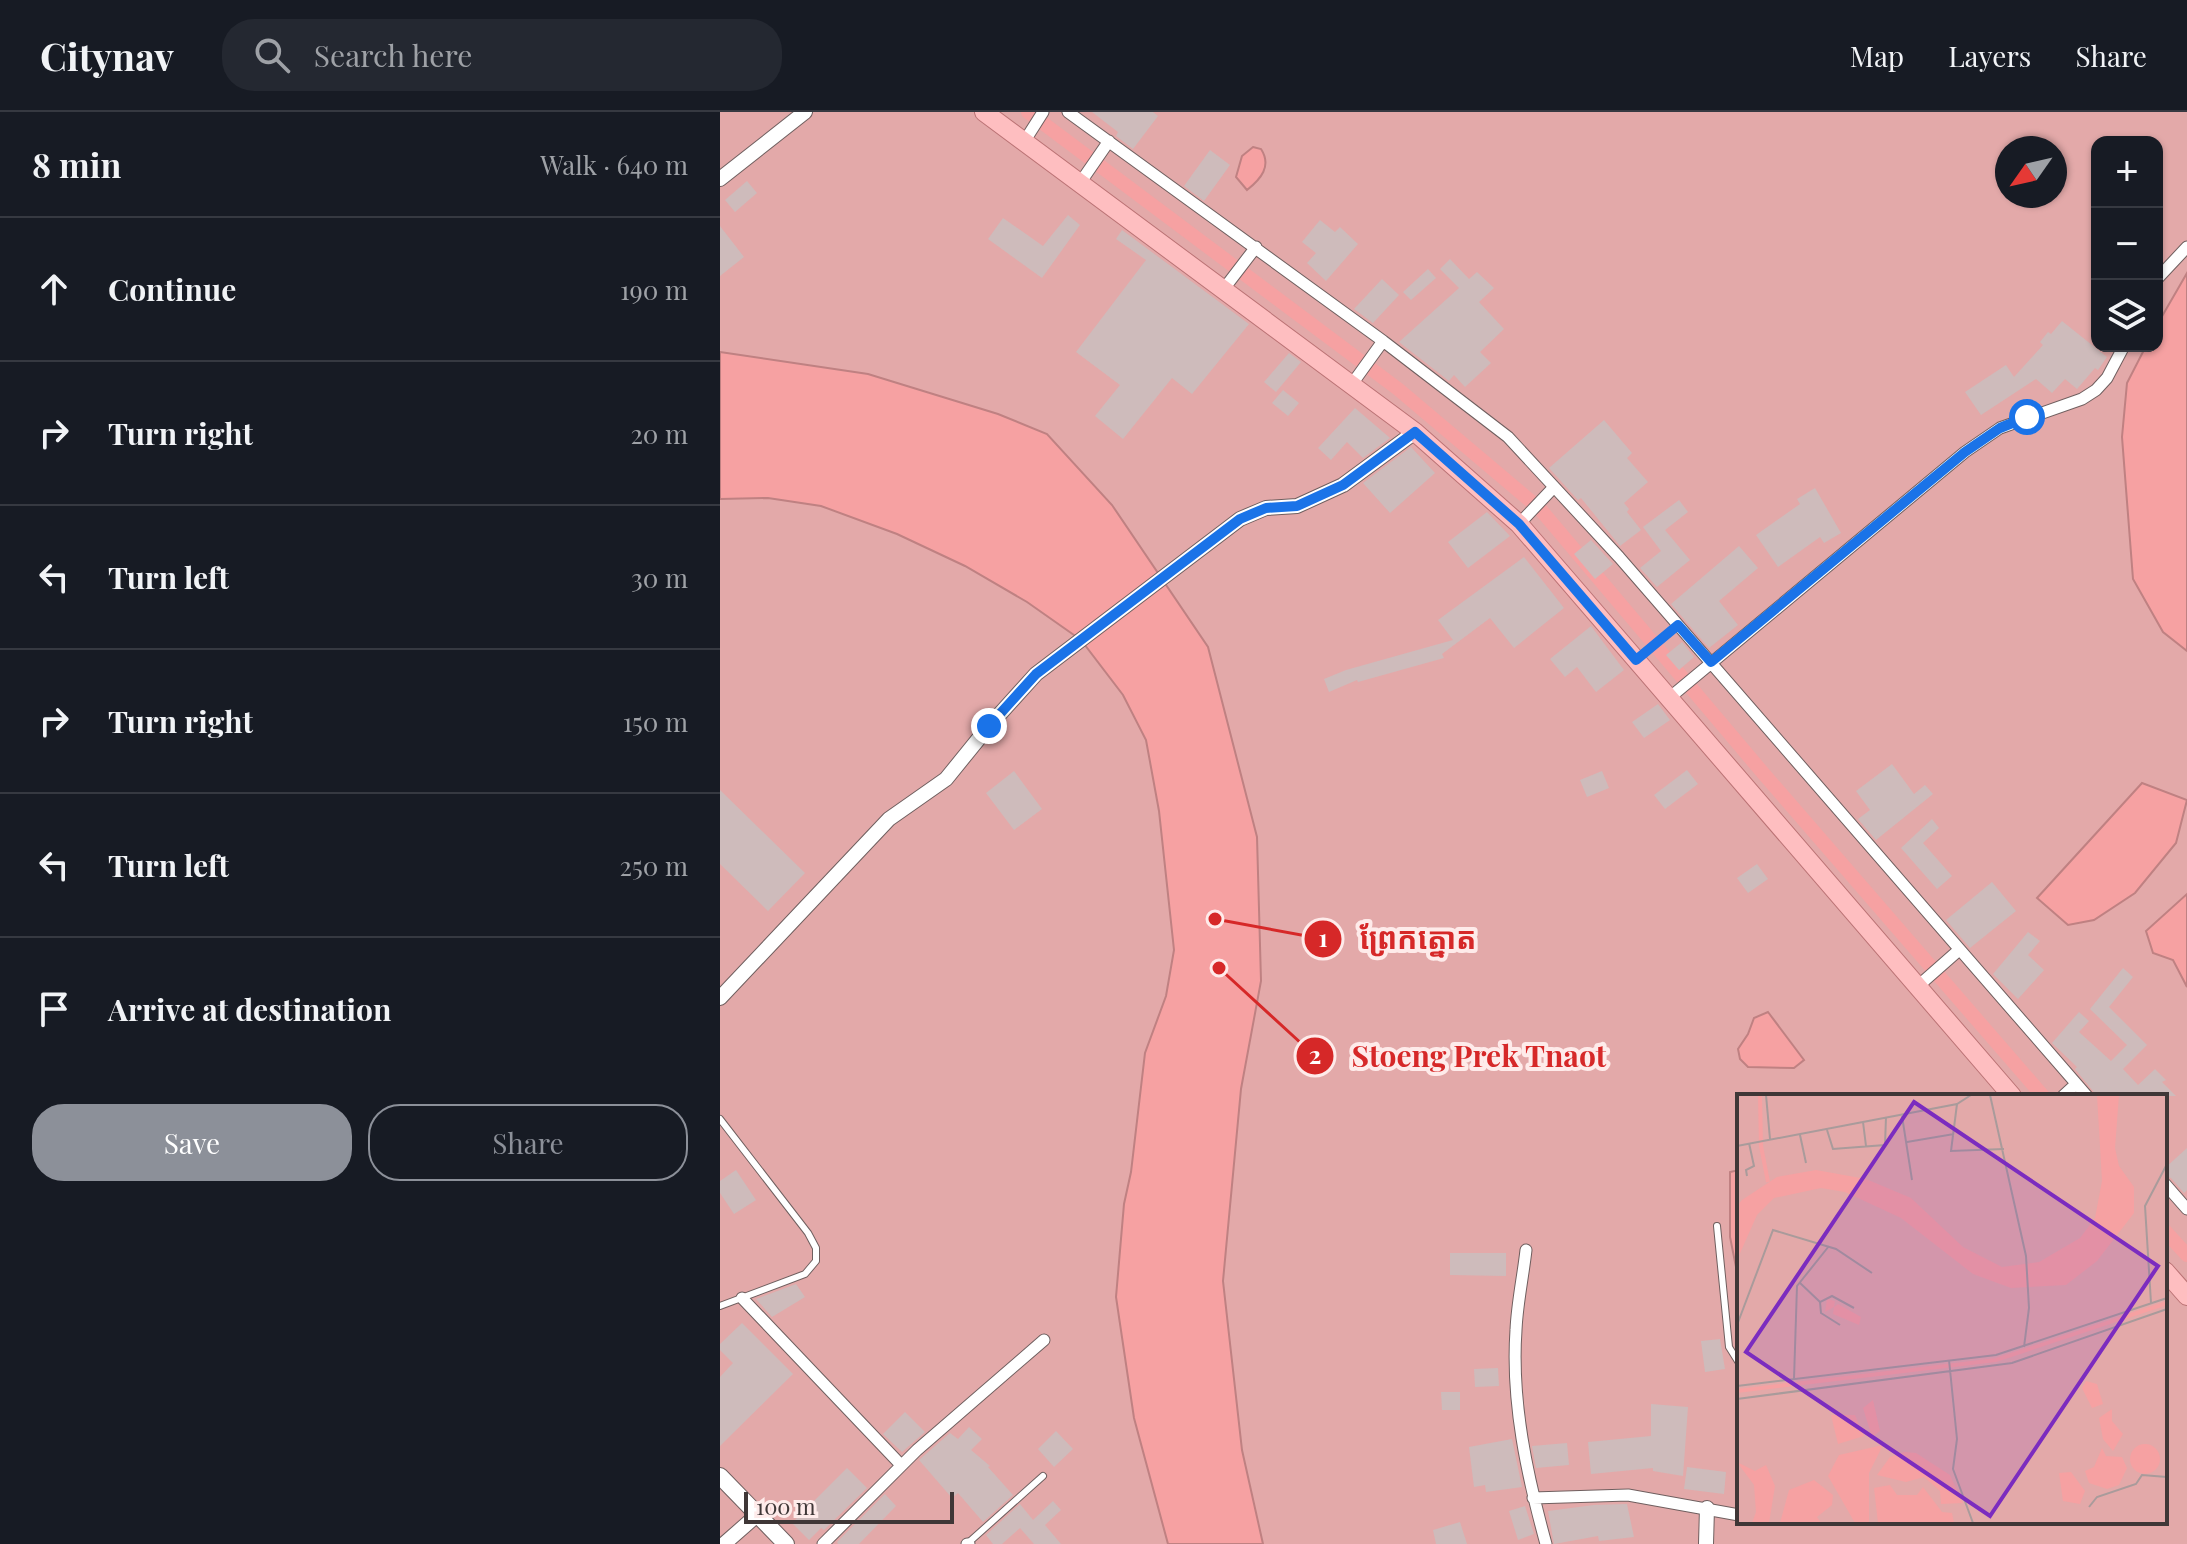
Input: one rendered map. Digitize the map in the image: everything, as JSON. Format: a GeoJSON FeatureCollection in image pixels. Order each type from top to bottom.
{"type":"FeatureCollection","features":[{"type":"Feature","properties":{"kind":"main road"},"geometry":{"type":"LineString","coordinates":[[984,112],[1223,290],[1356,378],[1415,432],[1525,518],[1668,699],[2010,1094]]}},
{"type":"Feature","properties":{"kind":"main road"},"geometry":{"type":"LineString","coordinates":[[2167,1274],[2187,1296]]}},
{"type":"Feature","properties":{"kind":"main road"},"geometry":{"type":"LineString","coordinates":[[720,1476],[786,1544]]}},
{"type":"Feature","properties":{"kind":"street"},"geometry":{"type":"LineString","coordinates":[[720,179],[805,112]]}},
{"type":"Feature","properties":{"kind":"street"},"geometry":{"type":"LineString","coordinates":[[1024,142],[1043,112]]}},
{"type":"Feature","properties":{"kind":"street"},"geometry":{"type":"LineString","coordinates":[[1068,112],[1256,247],[1508,437],[1550,490],[1678,625],[1707,666],[1959,950],[2069,1091]]}},
{"type":"Feature","properties":{"kind":"street"},"geometry":{"type":"LineString","coordinates":[[1080,183],[1109,141]]}},
{"type":"Feature","properties":{"kind":"street"},"geometry":{"type":"LineString","coordinates":[[1223,290],[1256,247]]}},
{"type":"Feature","properties":{"kind":"street"},"geometry":{"type":"LineString","coordinates":[[2163,273],[2187,247]]}},
{"type":"Feature","properties":{"kind":"street"},"geometry":{"type":"LineString","coordinates":[[1356,378],[1383,341]]}},
{"type":"Feature","properties":{"kind":"street"},"geometry":{"type":"LineString","coordinates":[[1668,699],[1965,452],[2000,428],[2082,399],[2107,378],[2121,352]]}},
{"type":"Feature","properties":{"kind":"street"},"geometry":{"type":"LineString","coordinates":[[720,998],[889,819],[946,779],[1036,674],[1240,519],[1266,508],[1297,506],[1343,485],[1415,432]]}},
{"type":"Feature","properties":{"kind":"street"},"geometry":{"type":"LineString","coordinates":[[1525,518],[1550,490]]}},
{"type":"Feature","properties":{"kind":"street"},"geometry":{"type":"LineString","coordinates":[[1917,987],[1959,950]]}},
{"type":"Feature","properties":{"kind":"street"},"geometry":{"type":"LineString","coordinates":[[2167,1188],[2187,1209]]}},
{"type":"Feature","properties":{"kind":"street"},"geometry":{"type":"LineString","coordinates":[[1526,1250],[1516,1331],[1517,1401],[1533,1498],[1546,1544]]}},
{"type":"Feature","properties":{"kind":"street"},"geometry":{"type":"LineString","coordinates":[[742,1298],[901,1465]]}},
{"type":"Feature","properties":{"kind":"street"},"geometry":{"type":"LineString","coordinates":[[823,1544],[901,1465],[1044,1340]]}},
{"type":"Feature","properties":{"kind":"street"},"geometry":{"type":"LineString","coordinates":[[1533,1498],[1628,1495],[1737,1515]]}},
{"type":"Feature","properties":{"kind":"street"},"geometry":{"type":"LineString","coordinates":[[1706,1544],[1707,1508]]}},
{"type":"Feature","properties":{"kind":"street"},"geometry":{"type":"LineString","coordinates":[[724,1544],[757,1515]]}},
{"type":"Feature","properties":{"kind":"lane"},"geometry":{"type":"LineString","coordinates":[[1636,660],[1678,625]]}},
{"type":"Feature","properties":{"kind":"lane"},"geometry":{"type":"LineString","coordinates":[[720,1119],[808,1233],[816,1248],[816,1261],[805,1274],[720,1306]]}},
{"type":"Feature","properties":{"kind":"lane"},"geometry":{"type":"LineString","coordinates":[[1717,1226],[1729,1347],[1737,1360]]}},
{"type":"Feature","properties":{"kind":"lane"},"geometry":{"type":"LineString","coordinates":[[968,1544],[1043,1476]]}},
{"type":"Feature","properties":{"kind":"shaded area"},"geometry":{"type":"Polygon","coordinates":[[[720,112],[2187,112],[2187,1544],[720,1544],[720,112]]]}},
{"type":"Feature","properties":{"kind":"shaded area"},"geometry":{"type":"Polygon","coordinates":[[[1253,147],[1261,149],[1265,167],[1247,190],[1236,177],[1242,156],[1253,147]]]}},
{"type":"Feature","properties":{"kind":"shaded area"},"geometry":{"type":"Polygon","coordinates":[[[2187,273],[2187,651],[2163,632],[2133,579],[2122,437],[2127,383],[2143,352],[2163,352],[2163,315],[2187,273]]]}},
{"type":"Feature","properties":{"kind":"shaded area"},"geometry":{"type":"Polygon","coordinates":[[[720,352],[868,374],[998,414],[1047,434],[1112,505],[1208,647],[1257,837],[1261,981],[1241,1089],[1223,1281],[1242,1450],[1263,1544],[1168,1544],[1134,1418],[1116,1297],[1124,1204],[1131,1172],[1145,1053],[1166,996],[1174,950],[1159,811],[1146,740],[1123,695],[1081,640],[1027,602],[965,566],[897,534],[821,506],[768,498],[720,499],[720,352]]]}},
{"type":"Feature","properties":{"kind":"shaded area"},"geometry":{"type":"Polygon","coordinates":[[[2142,783],[2187,800],[2176,843],[2135,893],[2094,920],[2068,925],[2037,898],[2142,783]]]}},
{"type":"Feature","properties":{"kind":"shaded area"},"geometry":{"type":"Polygon","coordinates":[[[2187,894],[2187,987],[2173,960],[2153,953],[2146,931],[2187,894]]]}},
{"type":"Feature","properties":{"kind":"shaded area"},"geometry":{"type":"Polygon","coordinates":[[[1768,1012],[1804,1060],[1794,1068],[1748,1067],[1740,1059],[1738,1049],[1754,1018],[1768,1012]]]}},
{"type":"Feature","properties":{"kind":"shaded area"},"geometry":{"type":"Polygon","coordinates":[[[1737,1170],[1737,1272],[1730,1237],[1730,1172],[1737,1170]]]}},
{"type":"Feature","properties":{"kind":"building"},"geometry":{"type":"Polygon","coordinates":[[[1092,112],[1153,112],[1158,116],[1133,149],[1116,136],[1118,132],[1092,112]]]}},
{"type":"Feature","properties":{"kind":"building"},"geometry":{"type":"Polygon","coordinates":[[[1210,150],[1230,165],[1204,201],[1184,186],[1210,150]]]}},
{"type":"Feature","properties":{"kind":"building"},"geometry":{"type":"Polygon","coordinates":[[[747,181],[757,193],[735,212],[725,200],[747,181]]]}},
{"type":"Feature","properties":{"kind":"building"},"geometry":{"type":"Polygon","coordinates":[[[1068,215],[1080,225],[1042,278],[988,239],[1003,218],[1043,246],[1068,215]]]}},
{"type":"Feature","properties":{"kind":"building"},"geometry":{"type":"Polygon","coordinates":[[[1320,220],[1335,232],[1340,227],[1358,244],[1326,281],[1307,263],[1316,253],[1302,242],[1320,220]]]}},
{"type":"Feature","properties":{"kind":"building"},"geometry":{"type":"Polygon","coordinates":[[[720,226],[744,257],[720,276],[720,226]]]}},
{"type":"Feature","properties":{"kind":"building"},"geometry":{"type":"Polygon","coordinates":[[[1122,230],[1249,324],[1192,394],[1172,378],[1123,439],[1095,416],[1120,385],[1076,352],[1146,260],[1116,239],[1122,230]]]}},
{"type":"Feature","properties":{"kind":"building"},"geometry":{"type":"Polygon","coordinates":[[[1450,259],[1469,279],[1477,272],[1494,288],[1479,302],[1504,329],[1480,352],[1491,363],[1465,387],[1454,375],[1449,381],[1399,342],[1459,288],[1440,269],[1450,259]]]}},
{"type":"Feature","properties":{"kind":"building"},"geometry":{"type":"Polygon","coordinates":[[[1428,269],[1436,278],[1411,300],[1403,292],[1428,269]]]}},
{"type":"Feature","properties":{"kind":"building"},"geometry":{"type":"Polygon","coordinates":[[[1382,279],[1399,295],[1373,323],[1354,309],[1382,279]]]}},
{"type":"Feature","properties":{"kind":"building"},"geometry":{"type":"Polygon","coordinates":[[[2062,321],[2091,344],[2091,352],[2101,352],[2107,357],[2077,389],[2065,379],[2052,393],[2036,379],[1981,415],[1965,392],[2006,365],[2014,377],[2043,345],[2040,342],[2048,332],[2051,334],[2062,321]]]}},
{"type":"Feature","properties":{"kind":"building"},"geometry":{"type":"Polygon","coordinates":[[[1289,353],[1301,362],[1276,392],[1264,382],[1289,353]]]}},
{"type":"Feature","properties":{"kind":"building"},"geometry":{"type":"Polygon","coordinates":[[[1283,390],[1299,403],[1288,416],[1272,403],[1283,390]]]}},
{"type":"Feature","properties":{"kind":"building"},"geometry":{"type":"Polygon","coordinates":[[[1355,408],[1390,438],[1363,458],[1347,442],[1331,460],[1318,448],[1355,408]]]}},
{"type":"Feature","properties":{"kind":"building"},"geometry":{"type":"Polygon","coordinates":[[[1604,420],[1632,453],[1627,458],[1648,482],[1624,503],[1641,530],[1620,546],[1581,498],[1578,500],[1549,468],[1604,420]]]}},
{"type":"Feature","properties":{"kind":"building"},"geometry":{"type":"Polygon","coordinates":[[[1411,447],[1435,473],[1390,513],[1363,483],[1411,447]]]}},
{"type":"Feature","properties":{"kind":"building"},"geometry":{"type":"Polygon","coordinates":[[[1815,488],[1841,533],[1824,543],[1820,537],[1778,567],[1756,535],[1800,504],[1797,499],[1815,488]]]}},
{"type":"Feature","properties":{"kind":"building"},"geometry":{"type":"Polygon","coordinates":[[[1679,500],[1688,512],[1665,530],[1690,560],[1657,587],[1640,568],[1661,551],[1643,527],[1679,500]]]}},
{"type":"Feature","properties":{"kind":"building"},"geometry":{"type":"Polygon","coordinates":[[[1487,512],[1510,536],[1468,568],[1448,542],[1487,512]]]}},
{"type":"Feature","properties":{"kind":"building"},"geometry":{"type":"Polygon","coordinates":[[[1591,540],[1613,564],[1595,579],[1574,554],[1591,540]]]}},
{"type":"Feature","properties":{"kind":"building"},"geometry":{"type":"Polygon","coordinates":[[[1739,546],[1758,568],[1719,601],[1738,625],[1709,648],[1671,604],[1739,546]]]}},
{"type":"Feature","properties":{"kind":"building"},"geometry":{"type":"Polygon","coordinates":[[[1524,557],[1564,608],[1514,648],[1490,618],[1442,654],[1444,658],[1357,680],[1329,692],[1324,679],[1453,640],[1438,620],[1524,557]]]}},
{"type":"Feature","properties":{"kind":"building"},"geometry":{"type":"Polygon","coordinates":[[[1591,626],[1624,670],[1596,692],[1577,667],[1565,677],[1550,659],[1591,626]]]}},
{"type":"Feature","properties":{"kind":"building"},"geometry":{"type":"Polygon","coordinates":[[[1682,642],[1694,657],[1679,670],[1666,655],[1682,642]]]}},
{"type":"Feature","properties":{"kind":"building"},"geometry":{"type":"Polygon","coordinates":[[[1658,704],[1670,720],[1644,738],[1632,722],[1658,704]]]}},
{"type":"Feature","properties":{"kind":"building"},"geometry":{"type":"Polygon","coordinates":[[[1892,764],[1914,794],[1925,785],[1933,794],[1876,840],[1858,819],[1870,810],[1856,791],[1892,764]]]}},
{"type":"Feature","properties":{"kind":"building"},"geometry":{"type":"Polygon","coordinates":[[[1687,770],[1698,784],[1665,809],[1654,795],[1687,770]]]}},
{"type":"Feature","properties":{"kind":"building"},"geometry":{"type":"Polygon","coordinates":[[[1014,771],[1042,809],[1014,830],[986,793],[1014,771]]]}},
{"type":"Feature","properties":{"kind":"building"},"geometry":{"type":"Polygon","coordinates":[[[1602,771],[1609,788],[1587,797],[1580,780],[1602,771]]]}},
{"type":"Feature","properties":{"kind":"building"},"geometry":{"type":"Polygon","coordinates":[[[720,790],[805,873],[768,911],[720,864],[720,790]]]}},
{"type":"Feature","properties":{"kind":"building"},"geometry":{"type":"Polygon","coordinates":[[[1932,819],[1939,828],[1923,843],[1952,876],[1937,889],[1901,848],[1932,819]]]}},
{"type":"Feature","properties":{"kind":"building"},"geometry":{"type":"Polygon","coordinates":[[[1757,864],[1768,879],[1748,893],[1737,878],[1757,864]]]}},
{"type":"Feature","properties":{"kind":"building"},"geometry":{"type":"Polygon","coordinates":[[[1992,882],[2016,911],[1970,948],[1946,920],[1992,882]]]}},
{"type":"Feature","properties":{"kind":"building"},"geometry":{"type":"Polygon","coordinates":[[[2028,932],[2040,941],[2028,955],[2044,970],[2018,999],[1993,974],[2028,932]]]}},
{"type":"Feature","properties":{"kind":"building"},"geometry":{"type":"Polygon","coordinates":[[[2123,968],[2133,977],[2109,1007],[2147,1045],[2123,1069],[2138,1085],[2155,1069],[2166,1080],[2162,1082],[2176,1096],[2095,1094],[2075,1069],[2077,1067],[2052,1043],[2079,1012],[2089,1021],[2079,1032],[2111,1061],[2127,1045],[2090,1009],[2123,968]]]}},
{"type":"Feature","properties":{"kind":"building"},"geometry":{"type":"Polygon","coordinates":[[[2187,1148],[2187,1190],[2184,1193],[2167,1177],[2167,1166],[2187,1148]]]}},
{"type":"Feature","properties":{"kind":"building"},"geometry":{"type":"Polygon","coordinates":[[[736,1170],[756,1200],[734,1214],[720,1193],[720,1181],[736,1170]]]}},
{"type":"Feature","properties":{"kind":"building"},"geometry":{"type":"Polygon","coordinates":[[[1450,1253],[1506,1253],[1506,1276],[1450,1275],[1450,1253]]]}},
{"type":"Feature","properties":{"kind":"building"},"geometry":{"type":"Polygon","coordinates":[[[796,1284],[805,1297],[772,1317],[756,1299],[796,1284]]]}},
{"type":"Feature","properties":{"kind":"building"},"geometry":{"type":"Polygon","coordinates":[[[742,1323],[793,1374],[720,1446],[720,1377],[733,1363],[720,1350],[720,1344],[742,1323]]]}},
{"type":"Feature","properties":{"kind":"building"},"geometry":{"type":"Polygon","coordinates":[[[1720,1339],[1725,1369],[1705,1372],[1701,1341],[1720,1339]]]}},
{"type":"Feature","properties":{"kind":"building"},"geometry":{"type":"Polygon","coordinates":[[[1498,1368],[1499,1386],[1475,1387],[1474,1369],[1498,1368]]]}},
{"type":"Feature","properties":{"kind":"building"},"geometry":{"type":"Polygon","coordinates":[[[1441,1392],[1460,1392],[1460,1410],[1442,1410],[1441,1392]]]}},
{"type":"Feature","properties":{"kind":"building"},"geometry":{"type":"Polygon","coordinates":[[[1651,1404],[1688,1407],[1683,1476],[1653,1471],[1653,1468],[1591,1474],[1588,1442],[1651,1436],[1651,1404]]]}},
{"type":"Feature","properties":{"kind":"building"},"geometry":{"type":"Polygon","coordinates":[[[905,1412],[925,1432],[902,1452],[883,1434],[905,1412]]]}},
{"type":"Feature","properties":{"kind":"building"},"geometry":{"type":"Polygon","coordinates":[[[969,1427],[982,1439],[971,1450],[990,1466],[1013,1495],[983,1522],[958,1493],[952,1498],[919,1460],[950,1433],[958,1439],[969,1427]]]}},
{"type":"Feature","properties":{"kind":"building"},"geometry":{"type":"Polygon","coordinates":[[[1056,1431],[1073,1449],[1054,1467],[1038,1449],[1056,1431]]]}},
{"type":"Feature","properties":{"kind":"building"},"geometry":{"type":"Polygon","coordinates":[[[1512,1439],[1522,1487],[1486,1492],[1485,1485],[1474,1487],[1469,1447],[1512,1439]]]}},
{"type":"Feature","properties":{"kind":"building"},"geometry":{"type":"Polygon","coordinates":[[[1567,1443],[1569,1465],[1536,1468],[1532,1446],[1567,1443]]]}},
{"type":"Feature","properties":{"kind":"building"},"geometry":{"type":"Polygon","coordinates":[[[1687,1467],[1726,1472],[1724,1494],[1684,1489],[1687,1467]]]}},
{"type":"Feature","properties":{"kind":"building"},"geometry":{"type":"Polygon","coordinates":[[[847,1468],[867,1488],[824,1530],[821,1528],[809,1540],[792,1523],[847,1468]]]}},
{"type":"Feature","properties":{"kind":"building"},"geometry":{"type":"Polygon","coordinates":[[[885,1494],[896,1506],[859,1544],[838,1544],[837,1542],[885,1494]]]}},
{"type":"Feature","properties":{"kind":"building"},"geometry":{"type":"Polygon","coordinates":[[[1053,1501],[1061,1510],[1045,1525],[1061,1544],[1034,1544],[1020,1528],[1002,1544],[993,1544],[986,1535],[1020,1504],[1033,1520],[1053,1501]]]}},
{"type":"Feature","properties":{"kind":"building"},"geometry":{"type":"Polygon","coordinates":[[[1627,1504],[1634,1537],[1599,1541],[1598,1536],[1554,1544],[1548,1511],[1627,1504]]]}},
{"type":"Feature","properties":{"kind":"building"},"geometry":{"type":"Polygon","coordinates":[[[1525,1506],[1534,1534],[1518,1540],[1509,1511],[1525,1506]]]}},
{"type":"Feature","properties":{"kind":"building"},"geometry":{"type":"Polygon","coordinates":[[[1460,1522],[1467,1544],[1436,1544],[1433,1530],[1460,1522]]]}},
{"type":"Feature","properties":{"kind":"waterway"},"geometry":{"type":"LineString","coordinates":[[1028,112],[1398,389],[1540,509],[1763,773],[2041,1094]]}},
{"type":"Feature","properties":{"kind":"waterway"},"geometry":{"type":"LineString","coordinates":[[2167,1233],[2187,1255]]}},
{"type":"Feature","properties":{"kind":"place","name":"ព្រែកត្នោត"},"geometry":{"type":"Point","coordinates":[1215,919]}},
{"type":"Feature","properties":{"kind":"place","name":"Stoeng Prek Tnaot"},"geometry":{"type":"Point","coordinates":[1219,968]}},
{"type":"Feature","properties":{"kind":"route"},"geometry":{"type":"LineString","coordinates":[[989,726],[1036,674],[1240,519],[1266,508],[1297,506],[1343,485],[1415,432],[1519,524],[1636,660],[1678,625],[1711,662],[1965,452],[2000,428],[2027,417]]}}]}
